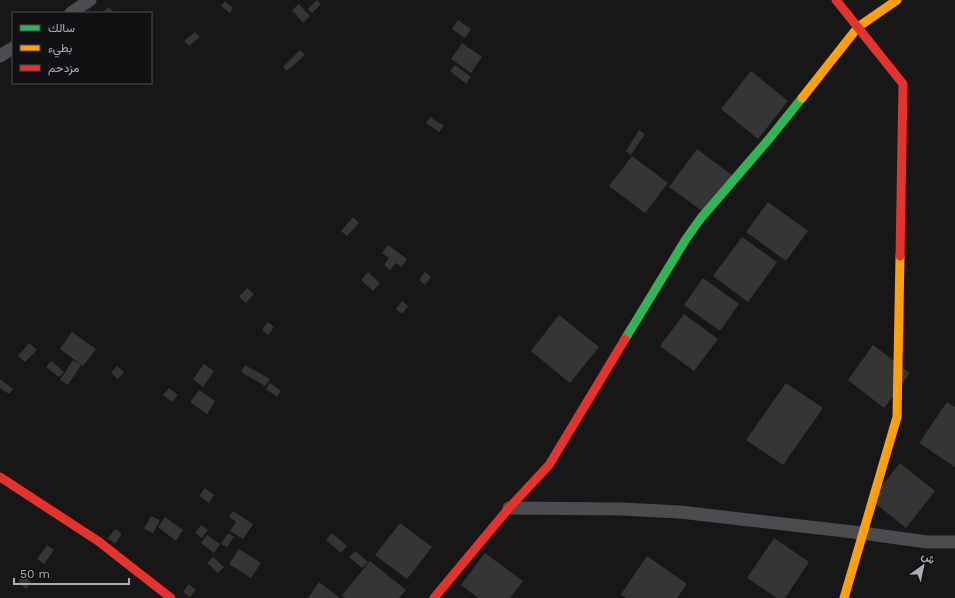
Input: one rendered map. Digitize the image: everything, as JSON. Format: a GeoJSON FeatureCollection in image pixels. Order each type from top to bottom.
{"type":"FeatureCollection","features":[{"type":"Feature","properties":{"kind":"street"},"geometry":{"type":"LineString","coordinates":[[72,12],[90,0]]}},
{"type":"Feature","properties":{"kind":"street"},"geometry":{"type":"LineString","coordinates":[[836,0],[903,84],[897,417],[844,598]]}},
{"type":"Feature","properties":{"kind":"street"},"geometry":{"type":"LineString","coordinates":[[434,598],[509,508],[549,465],[686,239],[701,218],[769,139],[858,28],[897,0]]}},
{"type":"Feature","properties":{"kind":"street"},"geometry":{"type":"LineString","coordinates":[[0,56],[12,49]]}},
{"type":"Feature","properties":{"kind":"street"},"geometry":{"type":"LineString","coordinates":[[0,476],[98,541],[171,598]]}},
{"type":"Feature","properties":{"kind":"street"},"geometry":{"type":"LineString","coordinates":[[509,508],[622,509],[680,512],[927,542],[955,542]]}},
{"type":"Feature","properties":{"kind":"building"},"geometry":{"type":"Polygon","coordinates":[[[317,0],[321,4],[312,13],[308,9],[317,0]]]}},
{"type":"Feature","properties":{"kind":"building"},"geometry":{"type":"Polygon","coordinates":[[[225,1],[233,8],[230,13],[221,6],[225,1]]]}},
{"type":"Feature","properties":{"kind":"building"},"geometry":{"type":"Polygon","coordinates":[[[299,4],[310,16],[303,23],[292,10],[299,4]]]}},
{"type":"Feature","properties":{"kind":"building"},"geometry":{"type":"Polygon","coordinates":[[[109,7],[113,12],[103,12],[109,7]]]}},
{"type":"Feature","properties":{"kind":"building"},"geometry":{"type":"Polygon","coordinates":[[[458,20],[471,29],[465,38],[452,29],[458,20]]]}},
{"type":"Feature","properties":{"kind":"building"},"geometry":{"type":"Polygon","coordinates":[[[195,32],[200,37],[189,46],[184,41],[195,32]]]}},
{"type":"Feature","properties":{"kind":"building"},"geometry":{"type":"Polygon","coordinates":[[[462,43],[482,57],[471,73],[451,59],[462,43]]]}},
{"type":"Feature","properties":{"kind":"building"},"geometry":{"type":"Polygon","coordinates":[[[300,50],[305,55],[287,71],[283,67],[300,50]]]}},
{"type":"Feature","properties":{"kind":"building"},"geometry":{"type":"Polygon","coordinates":[[[455,65],[471,77],[466,84],[450,71],[455,65]]]}},
{"type":"Feature","properties":{"kind":"building"},"geometry":{"type":"Polygon","coordinates":[[[751,71],[788,101],[758,139],[721,109],[751,71]]]}},
{"type":"Feature","properties":{"kind":"building"},"geometry":{"type":"Polygon","coordinates":[[[430,117],[444,126],[439,132],[426,123],[430,117]]]}},
{"type":"Feature","properties":{"kind":"building"},"geometry":{"type":"Polygon","coordinates":[[[639,130],[645,134],[631,155],[626,151],[639,130]]]}},
{"type":"Feature","properties":{"kind":"building"},"geometry":{"type":"Polygon","coordinates":[[[697,149],[733,176],[705,213],[669,187],[697,149]]]}},
{"type":"Feature","properties":{"kind":"building"},"geometry":{"type":"Polygon","coordinates":[[[632,156],[668,183],[645,213],[609,186],[632,156]]]}},
{"type":"Feature","properties":{"kind":"building"},"geometry":{"type":"Polygon","coordinates":[[[768,202],[808,231],[786,261],[746,232],[768,202]]]}},
{"type":"Feature","properties":{"kind":"building"},"geometry":{"type":"Polygon","coordinates":[[[353,217],[359,223],[347,236],[341,231],[353,217]]]}},
{"type":"Feature","properties":{"kind":"building"},"geometry":{"type":"Polygon","coordinates":[[[742,237],[777,262],[748,302],[713,276],[742,237]]]}},
{"type":"Feature","properties":{"kind":"building"},"geometry":{"type":"Polygon","coordinates":[[[388,245],[407,259],[402,267],[396,263],[390,270],[384,265],[389,258],[382,253],[388,245]]]}},
{"type":"Feature","properties":{"kind":"building"},"geometry":{"type":"Polygon","coordinates":[[[368,272],[380,283],[373,291],[361,280],[368,272]]]}},
{"type":"Feature","properties":{"kind":"building"},"geometry":{"type":"Polygon","coordinates":[[[425,272],[431,277],[425,285],[419,280],[425,272]]]}},
{"type":"Feature","properties":{"kind":"building"},"geometry":{"type":"Polygon","coordinates":[[[703,278],[739,304],[720,331],[684,305],[703,278]]]}},
{"type":"Feature","properties":{"kind":"building"},"geometry":{"type":"Polygon","coordinates":[[[247,288],[254,294],[246,303],[239,297],[247,288]]]}},
{"type":"Feature","properties":{"kind":"building"},"geometry":{"type":"Polygon","coordinates":[[[402,301],[408,306],[402,314],[396,309],[402,301]]]}},
{"type":"Feature","properties":{"kind":"building"},"geometry":{"type":"Polygon","coordinates":[[[684,314],[718,339],[694,371],[660,346],[684,314]]]}},
{"type":"Feature","properties":{"kind":"building"},"geometry":{"type":"Polygon","coordinates":[[[559,315],[599,347],[570,383],[531,351],[559,315]]]}},
{"type":"Feature","properties":{"kind":"building"},"geometry":{"type":"Polygon","coordinates":[[[268,322],[274,327],[268,335],[262,330],[268,322]]]}},
{"type":"Feature","properties":{"kind":"building"},"geometry":{"type":"Polygon","coordinates":[[[72,332],[96,349],[83,366],[60,349],[72,332]]]}},
{"type":"Feature","properties":{"kind":"building"},"geometry":{"type":"Polygon","coordinates":[[[29,343],[37,350],[25,362],[18,356],[29,343]]]}},
{"type":"Feature","properties":{"kind":"building"},"geometry":{"type":"Polygon","coordinates":[[[873,345],[910,373],[884,408],[848,380],[873,345]]]}},
{"type":"Feature","properties":{"kind":"building"},"geometry":{"type":"Polygon","coordinates":[[[73,360],[81,365],[68,385],[60,380],[73,360]]]}},
{"type":"Feature","properties":{"kind":"building"},"geometry":{"type":"Polygon","coordinates":[[[51,361],[64,372],[59,377],[46,367],[51,361]]]}},
{"type":"Feature","properties":{"kind":"building"},"geometry":{"type":"Polygon","coordinates":[[[204,364],[214,371],[203,387],[193,379],[204,364]]]}},
{"type":"Feature","properties":{"kind":"building"},"geometry":{"type":"Polygon","coordinates":[[[245,365],[270,379],[265,386],[241,372],[245,365]]]}},
{"type":"Feature","properties":{"kind":"building"},"geometry":{"type":"Polygon","coordinates":[[[117,366],[124,372],[118,379],[111,373],[117,366]]]}},
{"type":"Feature","properties":{"kind":"building"},"geometry":{"type":"Polygon","coordinates":[[[0,379],[13,389],[9,394],[0,388],[0,379]]]}},
{"type":"Feature","properties":{"kind":"building"},"geometry":{"type":"Polygon","coordinates":[[[270,383],[281,391],[277,397],[266,389],[270,383]]]}},
{"type":"Feature","properties":{"kind":"building"},"geometry":{"type":"Polygon","coordinates":[[[786,383],[823,408],[783,465],[746,440],[786,383]]]}},
{"type":"Feature","properties":{"kind":"building"},"geometry":{"type":"Polygon","coordinates":[[[169,388],[178,395],[172,402],[163,395],[169,388]]]}},
{"type":"Feature","properties":{"kind":"building"},"geometry":{"type":"Polygon","coordinates":[[[199,390],[215,401],[207,414],[190,402],[199,390]]]}},
{"type":"Feature","properties":{"kind":"building"},"geometry":{"type":"Polygon","coordinates":[[[947,402],[955,407],[955,467],[919,443],[947,402]]]}},
{"type":"Feature","properties":{"kind":"building"},"geometry":{"type":"Polygon","coordinates":[[[900,463],[935,491],[906,528],[871,500],[900,463]]]}},
{"type":"Feature","properties":{"kind":"building"},"geometry":{"type":"Polygon","coordinates":[[[205,488],[214,495],[209,503],[199,496],[205,488]]]}},
{"type":"Feature","properties":{"kind":"building"},"geometry":{"type":"Polygon","coordinates":[[[233,511],[253,524],[243,539],[230,531],[236,522],[229,517],[233,511]]]}},
{"type":"Feature","properties":{"kind":"building"},"geometry":{"type":"Polygon","coordinates":[[[151,516],[160,520],[153,533],[144,529],[151,516]]]}},
{"type":"Feature","properties":{"kind":"building"},"geometry":{"type":"Polygon","coordinates":[[[165,517],[183,530],[176,541],[158,527],[165,517]]]}},
{"type":"Feature","properties":{"kind":"building"},"geometry":{"type":"Polygon","coordinates":[[[400,523],[432,547],[407,579],[375,555],[400,523]]]}},
{"type":"Feature","properties":{"kind":"building"},"geometry":{"type":"Polygon","coordinates":[[[201,525],[208,530],[202,538],[195,533],[201,525]]]}},
{"type":"Feature","properties":{"kind":"building"},"geometry":{"type":"Polygon","coordinates":[[[115,529],[122,534],[115,544],[108,538],[115,529]]]}},
{"type":"Feature","properties":{"kind":"building"},"geometry":{"type":"Polygon","coordinates":[[[228,533],[234,537],[227,547],[221,544],[228,533]]]}},
{"type":"Feature","properties":{"kind":"building"},"geometry":{"type":"Polygon","coordinates":[[[332,533],[347,546],[341,553],[326,540],[332,533]]]}},
{"type":"Feature","properties":{"kind":"building"},"geometry":{"type":"Polygon","coordinates":[[[207,535],[220,544],[214,553],[201,543],[207,535]]]}},
{"type":"Feature","properties":{"kind":"building"},"geometry":{"type":"Polygon","coordinates":[[[774,538],[809,562],[785,598],[777,598],[747,578],[774,538]]]}},
{"type":"Feature","properties":{"kind":"building"},"geometry":{"type":"Polygon","coordinates":[[[47,545],[54,550],[44,564],[37,559],[47,545]]]}},
{"type":"Feature","properties":{"kind":"building"},"geometry":{"type":"Polygon","coordinates":[[[239,549],[261,563],[251,578],[229,564],[239,549]]]}},
{"type":"Feature","properties":{"kind":"building"},"geometry":{"type":"Polygon","coordinates":[[[355,551],[368,562],[362,568],[349,557],[355,551]]]}},
{"type":"Feature","properties":{"kind":"building"},"geometry":{"type":"Polygon","coordinates":[[[485,553],[523,581],[510,598],[478,598],[461,585],[485,553]]]}},
{"type":"Feature","properties":{"kind":"building"},"geometry":{"type":"Polygon","coordinates":[[[647,556],[687,584],[677,598],[626,598],[621,594],[647,556]]]}},
{"type":"Feature","properties":{"kind":"building"},"geometry":{"type":"Polygon","coordinates":[[[213,557],[224,567],[218,573],[207,563],[213,557]]]}},
{"type":"Feature","properties":{"kind":"building"},"geometry":{"type":"Polygon","coordinates":[[[370,561],[406,590],[399,598],[345,598],[342,595],[370,561]]]}},
{"type":"Feature","properties":{"kind":"building"},"geometry":{"type":"Polygon","coordinates":[[[23,575],[31,582],[26,589],[18,582],[23,575]]]}},
{"type":"Feature","properties":{"kind":"building"},"geometry":{"type":"Polygon","coordinates":[[[319,582],[339,597],[308,598],[319,582]]]}},
{"type":"Feature","properties":{"kind":"building"},"geometry":{"type":"Polygon","coordinates":[[[189,584],[196,590],[190,597],[183,592],[189,584]]]}},
{"type":"Feature","properties":{"kind":"traffic: fast"},"geometry":{"type":"LineString","coordinates":[[625,339],[686,239],[701,218],[802,98]]}},
{"type":"Feature","properties":{"kind":"traffic: slow"},"geometry":{"type":"LineString","coordinates":[[802,98],[858,27],[897,0]]}},
{"type":"Feature","properties":{"kind":"traffic: slow"},"geometry":{"type":"LineString","coordinates":[[844,598],[897,417],[900,256]]}},
{"type":"Feature","properties":{"kind":"traffic: jam"},"geometry":{"type":"LineString","coordinates":[[836,0],[903,84],[900,256]]}},
{"type":"Feature","properties":{"kind":"traffic: jam"},"geometry":{"type":"LineString","coordinates":[[434,598],[509,508],[549,465],[625,339]]}},
{"type":"Feature","properties":{"kind":"traffic: jam"},"geometry":{"type":"LineString","coordinates":[[0,477],[98,541],[171,598]]}}]}
